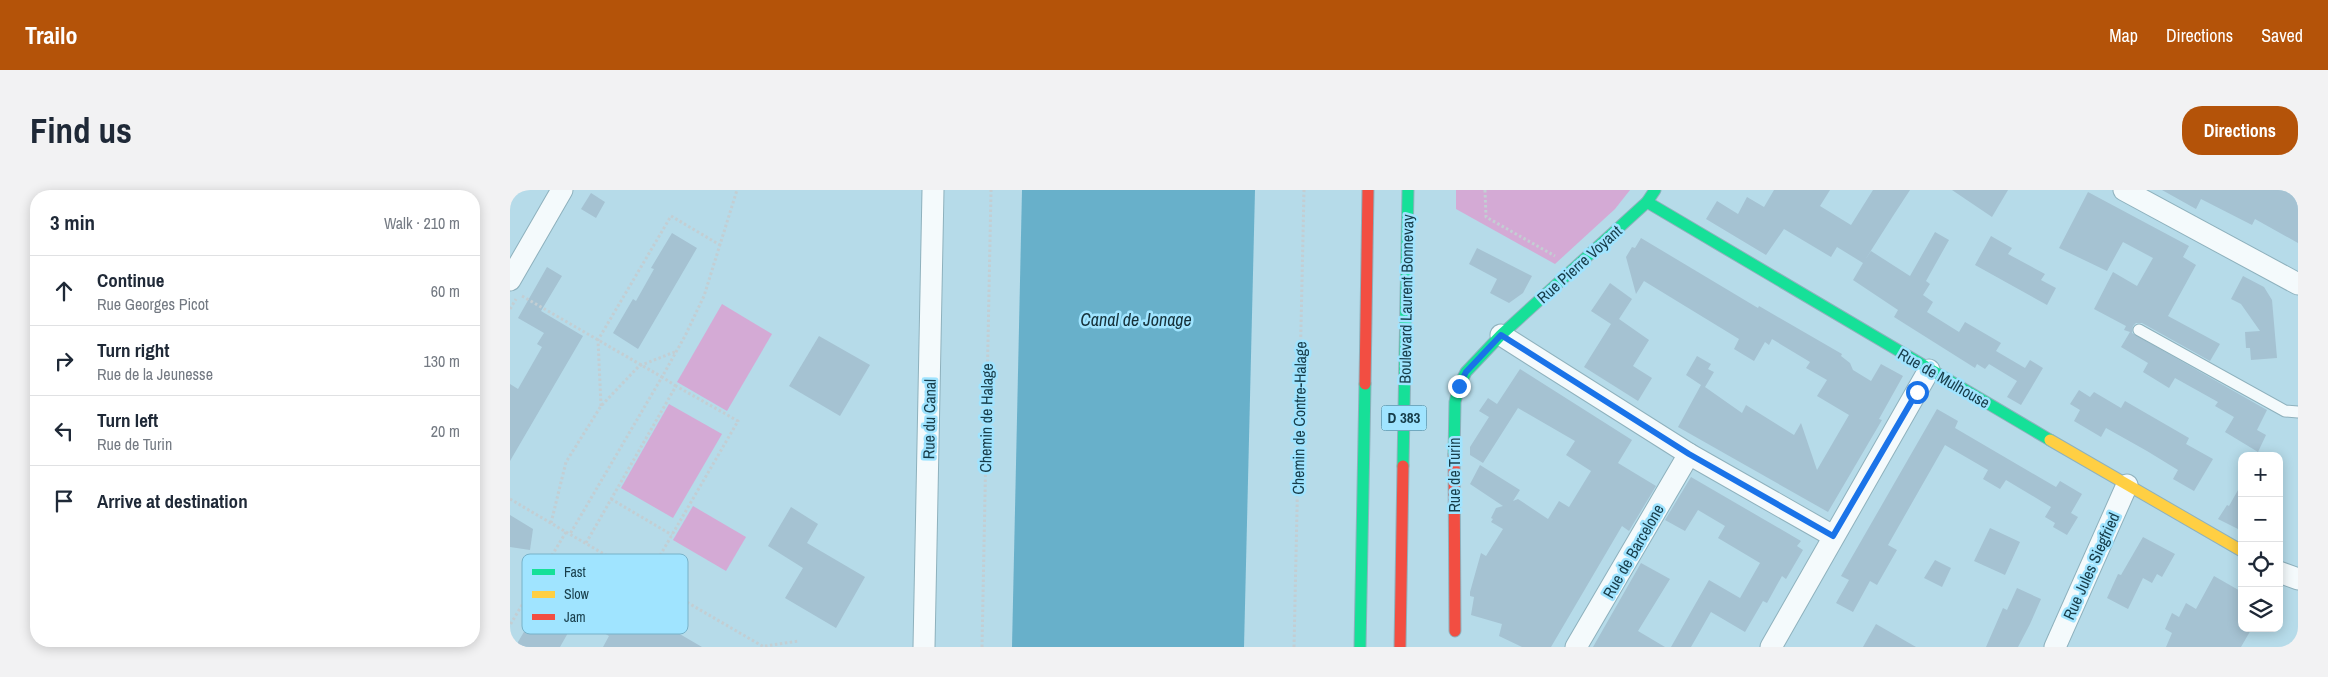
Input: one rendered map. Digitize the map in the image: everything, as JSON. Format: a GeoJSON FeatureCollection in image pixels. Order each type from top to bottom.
{"type":"FeatureCollection","features":[{"type":"Feature","properties":{"kind":"main road","name":"D 383"},"geometry":{"type":"LineString","coordinates":[[1360,647],[1368,190]]}},
{"type":"Feature","properties":{"kind":"main road","name":"Boulevard Laurent Bonnevay"},"geometry":{"type":"LineString","coordinates":[[1400,647],[1408,190]]}},
{"type":"Feature","properties":{"kind":"main road","name":"Rue Pierre Voyant"},"geometry":{"type":"LineString","coordinates":[[1501,335],[1647,202],[1655,190]]}},
{"type":"Feature","properties":{"kind":"main road","name":"Rue de Mulhouse"},"geometry":{"type":"LineString","coordinates":[[1647,202],[1929,370],[2238,549]]}},
{"type":"Feature","properties":{"kind":"main road","name":"Rue de Turin"},"geometry":{"type":"LineString","coordinates":[[1455,631],[1455,402],[1459,386],[1466,372],[1501,335]]}},
{"type":"Feature","properties":{"kind":"street"},"geometry":{"type":"LineString","coordinates":[[514,287],[562,190]]}},
{"type":"Feature","properties":{"kind":"street","name":"Rue du Canal"},"geometry":{"type":"LineString","coordinates":[[924,647],[933,190]]}},
{"type":"Feature","properties":{"kind":"street"},"geometry":{"type":"LineString","coordinates":[[2124,190],[2298,284]]}},
{"type":"Feature","properties":{"kind":"street"},"geometry":{"type":"LineString","coordinates":[[1501,335],[1689,454],[1833,536]]}},
{"type":"Feature","properties":{"kind":"street"},"geometry":{"type":"LineString","coordinates":[[1771,647],[1929,370]]}},
{"type":"Feature","properties":{"kind":"street","name":"Rue de Barcelone"},"geometry":{"type":"LineString","coordinates":[[1576,647],[1689,454]]}},
{"type":"Feature","properties":{"kind":"street","name":"Rue Jules Siegfried"},"geometry":{"type":"LineString","coordinates":[[2055,647],[2128,485]]}},
{"type":"Feature","properties":{"kind":"street"},"geometry":{"type":"LineString","coordinates":[[2283,574],[2298,580]]}},
{"type":"Feature","properties":{"kind":"lane"},"geometry":{"type":"LineString","coordinates":[[2139,330],[2285,412],[2298,412]]}},
{"type":"Feature","properties":{"kind":"path"},"geometry":{"type":"LineString","coordinates":[[555,554],[677,351],[704,296],[737,190]]}},
{"type":"Feature","properties":{"kind":"path","name":"Chemin de Halage"},"geometry":{"type":"LineString","coordinates":[[982,647],[991,190]]}},
{"type":"Feature","properties":{"kind":"path","name":"Chemin de Contre-Halage"},"geometry":{"type":"LineString","coordinates":[[1294,647],[1304,190]]}},
{"type":"Feature","properties":{"kind":"path"},"geometry":{"type":"LineString","coordinates":[[1485,190],[1486,216],[1576,268]]}},
{"type":"Feature","properties":{"kind":"path"},"geometry":{"type":"LineString","coordinates":[[601,406],[598,340],[671,216],[720,245]]}},
{"type":"Feature","properties":{"kind":"path"},"geometry":{"type":"LineString","coordinates":[[514,287],[639,366],[662,377],[738,421],[661,554]]}},
{"type":"Feature","properties":{"kind":"path"},"geometry":{"type":"LineString","coordinates":[[550,523],[566,462],[601,406],[639,366],[677,351]]}},
{"type":"Feature","properties":{"kind":"path"},"geometry":{"type":"LineString","coordinates":[[586,543],[676,386]]}},
{"type":"Feature","properties":{"kind":"path"},"geometry":{"type":"LineString","coordinates":[[510,499],[605,554]]}},
{"type":"Feature","properties":{"kind":"path"},"geometry":{"type":"LineString","coordinates":[[612,499],[672,535]]}},
{"type":"Feature","properties":{"kind":"path"},"geometry":{"type":"LineString","coordinates":[[688,602],[765,647],[798,641]]}},
{"type":"Feature","properties":{"kind":"path"},"geometry":{"type":"LineString","coordinates":[[510,625],[522,606]]}},
{"type":"Feature","properties":{"kind":"shaded area"},"geometry":{"type":"Polygon","coordinates":[[[1456,190],[1630,190],[1615,209],[1555,264],[1456,209],[1456,190]]]}},
{"type":"Feature","properties":{"kind":"shaded area"},"geometry":{"type":"Polygon","coordinates":[[[722,304],[772,334],[727,411],[677,382],[722,304]]]}},
{"type":"Feature","properties":{"kind":"shaded area"},"geometry":{"type":"Polygon","coordinates":[[[669,404],[722,434],[673,518],[621,488],[669,404]]]}},
{"type":"Feature","properties":{"kind":"shaded area"},"geometry":{"type":"Polygon","coordinates":[[[693,506],[746,537],[726,571],[673,540],[693,506]]]}},
{"type":"Feature","properties":{"kind":"water","name":"Canal de Jonage"},"geometry":{"type":"Polygon","coordinates":[[[1022,190],[1255,190],[1244,647],[1012,647],[1022,190]]]}},
{"type":"Feature","properties":{"kind":"building"},"geometry":{"type":"Polygon","coordinates":[[[1774,190],[1830,190],[1820,206],[1851,225],[1873,190],[1910,190],[1865,260],[1871,251],[1910,276],[1935,232],[1949,240],[1926,281],[1930,284],[1923,295],[1933,302],[1927,312],[1959,332],[1965,322],[2001,343],[1996,351],[2025,368],[2030,360],[2043,368],[2021,405],[2007,397],[2017,381],[1989,364],[1985,369],[1977,364],[1975,368],[1894,317],[1898,310],[1853,280],[1863,263],[1837,247],[1831,257],[1784,229],[1766,255],[1706,219],[1717,201],[1738,214],[1747,197],[1764,207],[1774,190]]]}},
{"type":"Feature","properties":{"kind":"building"},"geometry":{"type":"Polygon","coordinates":[[[1952,190],[2008,190],[1992,217],[1952,190]]]}},
{"type":"Feature","properties":{"kind":"building"},"geometry":{"type":"Polygon","coordinates":[[[2162,190],[2298,190],[2298,243],[2255,219],[2252,225],[2201,199],[2196,209],[2162,190]]]}},
{"type":"Feature","properties":{"kind":"building"},"geometry":{"type":"Polygon","coordinates":[[[2088,192],[2189,246],[2183,257],[2196,265],[2168,316],[2220,344],[2210,361],[2142,323],[2136,323],[2133,326],[2132,333],[2267,410],[2257,430],[2266,435],[2258,452],[2225,432],[2234,417],[2215,406],[2218,402],[2175,378],[2169,388],[2143,372],[2148,363],[2121,347],[2130,332],[2124,330],[2126,326],[2094,309],[2113,272],[2137,286],[2153,258],[2123,242],[2107,271],[2059,248],[2088,192]]]}},
{"type":"Feature","properties":{"kind":"building"},"geometry":{"type":"Polygon","coordinates":[[[591,193],[605,202],[596,218],[581,209],[591,193]]]}},
{"type":"Feature","properties":{"kind":"building"},"geometry":{"type":"Polygon","coordinates":[[[672,233],[697,248],[638,349],[613,333],[633,299],[636,301],[654,269],[651,268],[672,233]]]}},
{"type":"Feature","properties":{"kind":"building"},"geometry":{"type":"Polygon","coordinates":[[[1991,236],[2012,248],[2008,254],[2045,274],[2041,280],[2056,288],[2047,305],[1975,265],[1991,236]]]}},
{"type":"Feature","properties":{"kind":"building"},"geometry":{"type":"Polygon","coordinates":[[[1641,238],[1758,308],[1759,306],[1842,354],[1841,356],[1850,363],[1853,370],[1871,381],[1881,364],[1903,376],[1879,419],[1882,420],[1828,512],[1678,427],[1701,385],[1686,375],[1697,356],[1711,364],[1708,369],[1714,372],[1705,387],[1742,413],[1746,405],[1794,435],[1801,423],[1817,470],[1849,415],[1817,396],[1827,380],[1806,368],[1810,362],[1772,339],[1769,345],[1765,342],[1754,361],[1734,349],[1739,339],[1644,281],[1636,294],[1626,257],[1641,238]]]}},
{"type":"Feature","properties":{"kind":"building"},"geometry":{"type":"Polygon","coordinates":[[[1477,248],[1532,276],[1523,293],[1509,303],[1490,293],[1497,279],[1469,264],[1477,248]]]}},
{"type":"Feature","properties":{"kind":"building"},"geometry":{"type":"Polygon","coordinates":[[[547,267],[562,276],[541,311],[583,336],[510,461],[510,384],[518,389],[542,347],[537,344],[544,333],[518,318],[547,267]]]}},
{"type":"Feature","properties":{"kind":"building"},"geometry":{"type":"Polygon","coordinates":[[[2243,276],[2264,287],[2272,300],[2277,358],[2251,360],[2250,348],[2246,348],[2245,332],[2260,331],[2241,304],[2231,299],[2243,276]]]}},
{"type":"Feature","properties":{"kind":"building"},"geometry":{"type":"Polygon","coordinates":[[[1610,283],[1632,299],[1619,319],[1649,340],[1633,366],[1652,378],[1638,401],[1584,367],[1611,324],[1591,311],[1610,283]]]}},
{"type":"Feature","properties":{"kind":"building"},"geometry":{"type":"Polygon","coordinates":[[[819,336],[870,365],[840,416],[789,386],[819,336]]]}},
{"type":"Feature","properties":{"kind":"building"},"geometry":{"type":"Polygon","coordinates":[[[1520,369],[1632,440],[1618,463],[1656,486],[1629,531],[1622,526],[1551,647],[1522,647],[1499,636],[1502,624],[1471,615],[1474,597],[1470,596],[1470,592],[1481,553],[1486,556],[1503,529],[1491,522],[1493,519],[1491,518],[1496,508],[1503,506],[1470,484],[1480,465],[1520,490],[1513,501],[1518,499],[1548,519],[1559,501],[1569,507],[1591,471],[1566,455],[1575,441],[1518,408],[1483,463],[1470,455],[1470,447],[1489,417],[1479,411],[1488,398],[1497,404],[1520,369]]]}},
{"type":"Feature","properties":{"kind":"building"},"geometry":{"type":"Polygon","coordinates":[[[2079,390],[2090,397],[2094,392],[2121,408],[2125,401],[2189,438],[2186,444],[2213,459],[2194,491],[2173,479],[2178,470],[2147,451],[2106,428],[2101,437],[2074,421],[2080,410],[2070,404],[2079,390]]]}},
{"type":"Feature","properties":{"kind":"building"},"geometry":{"type":"Polygon","coordinates":[[[1937,409],[1958,421],[1955,428],[2056,487],[2060,481],[2082,494],[2071,513],[2078,517],[2067,535],[2053,527],[2055,523],[2045,517],[2051,507],[2006,480],[2000,489],[1983,479],[1988,470],[1945,445],[1888,545],[1897,550],[1877,585],[1870,581],[1853,612],[1836,603],[1849,580],[1841,576],[1937,409]]]}},
{"type":"Feature","properties":{"kind":"building"},"geometry":{"type":"Polygon","coordinates":[[[1691,477],[1801,541],[1797,546],[1803,550],[1786,579],[1782,576],[1767,603],[1763,601],[1745,632],[1711,612],[1691,647],[1671,647],[1709,580],[1740,598],[1760,563],[1718,538],[1725,526],[1698,510],[1685,531],[1665,520],[1691,477]]]}},
{"type":"Feature","properties":{"kind":"building"},"geometry":{"type":"Polygon","coordinates":[[[2238,490],[2238,529],[2218,519],[2227,505],[2229,506],[2238,490]]]}},
{"type":"Feature","properties":{"kind":"building"},"geometry":{"type":"Polygon","coordinates":[[[791,507],[818,524],[807,543],[865,577],[836,628],[785,598],[803,568],[768,546],[791,507]]]}},
{"type":"Feature","properties":{"kind":"building"},"geometry":{"type":"Polygon","coordinates":[[[510,515],[533,529],[530,550],[510,547],[510,515]]]}},
{"type":"Feature","properties":{"kind":"building"},"geometry":{"type":"Polygon","coordinates":[[[1990,528],[2020,542],[2005,575],[1974,561],[1990,528]]]}},
{"type":"Feature","properties":{"kind":"building"},"geometry":{"type":"Polygon","coordinates":[[[2143,537],[2175,554],[2162,577],[2157,574],[2152,583],[2143,578],[2128,609],[2107,598],[2118,574],[2121,575],[2143,537]]]}},
{"type":"Feature","properties":{"kind":"building"},"geometry":{"type":"Polygon","coordinates":[[[1935,560],[1951,568],[1942,587],[1924,578],[1935,560]]]}},
{"type":"Feature","properties":{"kind":"building"},"geometry":{"type":"Polygon","coordinates":[[[1641,563],[1670,579],[1638,631],[1665,647],[1593,647],[1641,563]]]}},
{"type":"Feature","properties":{"kind":"building"},"geometry":{"type":"Polygon","coordinates":[[[2214,576],[2238,590],[2238,632],[2250,632],[2241,647],[2166,647],[2172,633],[2165,629],[2172,613],[2179,617],[2186,603],[2196,609],[2214,576]]]}},
{"type":"Feature","properties":{"kind":"building"},"geometry":{"type":"Polygon","coordinates":[[[2017,588],[2041,599],[2018,647],[1986,647],[2003,608],[2007,610],[2017,588]]]}},
{"type":"Feature","properties":{"kind":"building"},"geometry":{"type":"Polygon","coordinates":[[[1876,624],[1916,647],[1863,647],[1876,624]]]}},
{"type":"Feature","properties":{"kind":"building"},"geometry":{"type":"Polygon","coordinates":[[[523,634],[567,634],[560,647],[515,647],[523,634]]]}},
{"type":"Feature","properties":{"kind":"building"},"geometry":{"type":"Polygon","coordinates":[[[606,634],[680,634],[702,647],[603,647],[609,636],[606,634]]]}},
{"type":"Feature","properties":{"kind":"traffic: fast"},"geometry":{"type":"LineString","coordinates":[[1403,466],[1408,190]]}},
{"type":"Feature","properties":{"kind":"traffic: fast"},"geometry":{"type":"LineString","coordinates":[[1454,455],[1455,402],[1459,386],[1466,372],[1501,335],[1647,202],[1655,190]]}},
{"type":"Feature","properties":{"kind":"traffic: fast"},"geometry":{"type":"LineString","coordinates":[[1647,202],[2050,440]]}},
{"type":"Feature","properties":{"kind":"traffic: fast"},"geometry":{"type":"LineString","coordinates":[[1360,647],[1365,384]]}},
{"type":"Feature","properties":{"kind":"traffic: slow"},"geometry":{"type":"LineString","coordinates":[[2050,440],[2238,549]]}},
{"type":"Feature","properties":{"kind":"traffic: jam"},"geometry":{"type":"LineString","coordinates":[[1365,384],[1368,190]]}},
{"type":"Feature","properties":{"kind":"traffic: jam"},"geometry":{"type":"LineString","coordinates":[[1454,455],[1455,631]]}},
{"type":"Feature","properties":{"kind":"traffic: jam"},"geometry":{"type":"LineString","coordinates":[[1400,647],[1403,466]]}},
{"type":"Feature","properties":{"kind":"route"},"geometry":{"type":"LineString","coordinates":[[1459,386],[1466,372],[1501,335],[1689,454],[1833,536],[1917,392]]}}]}
